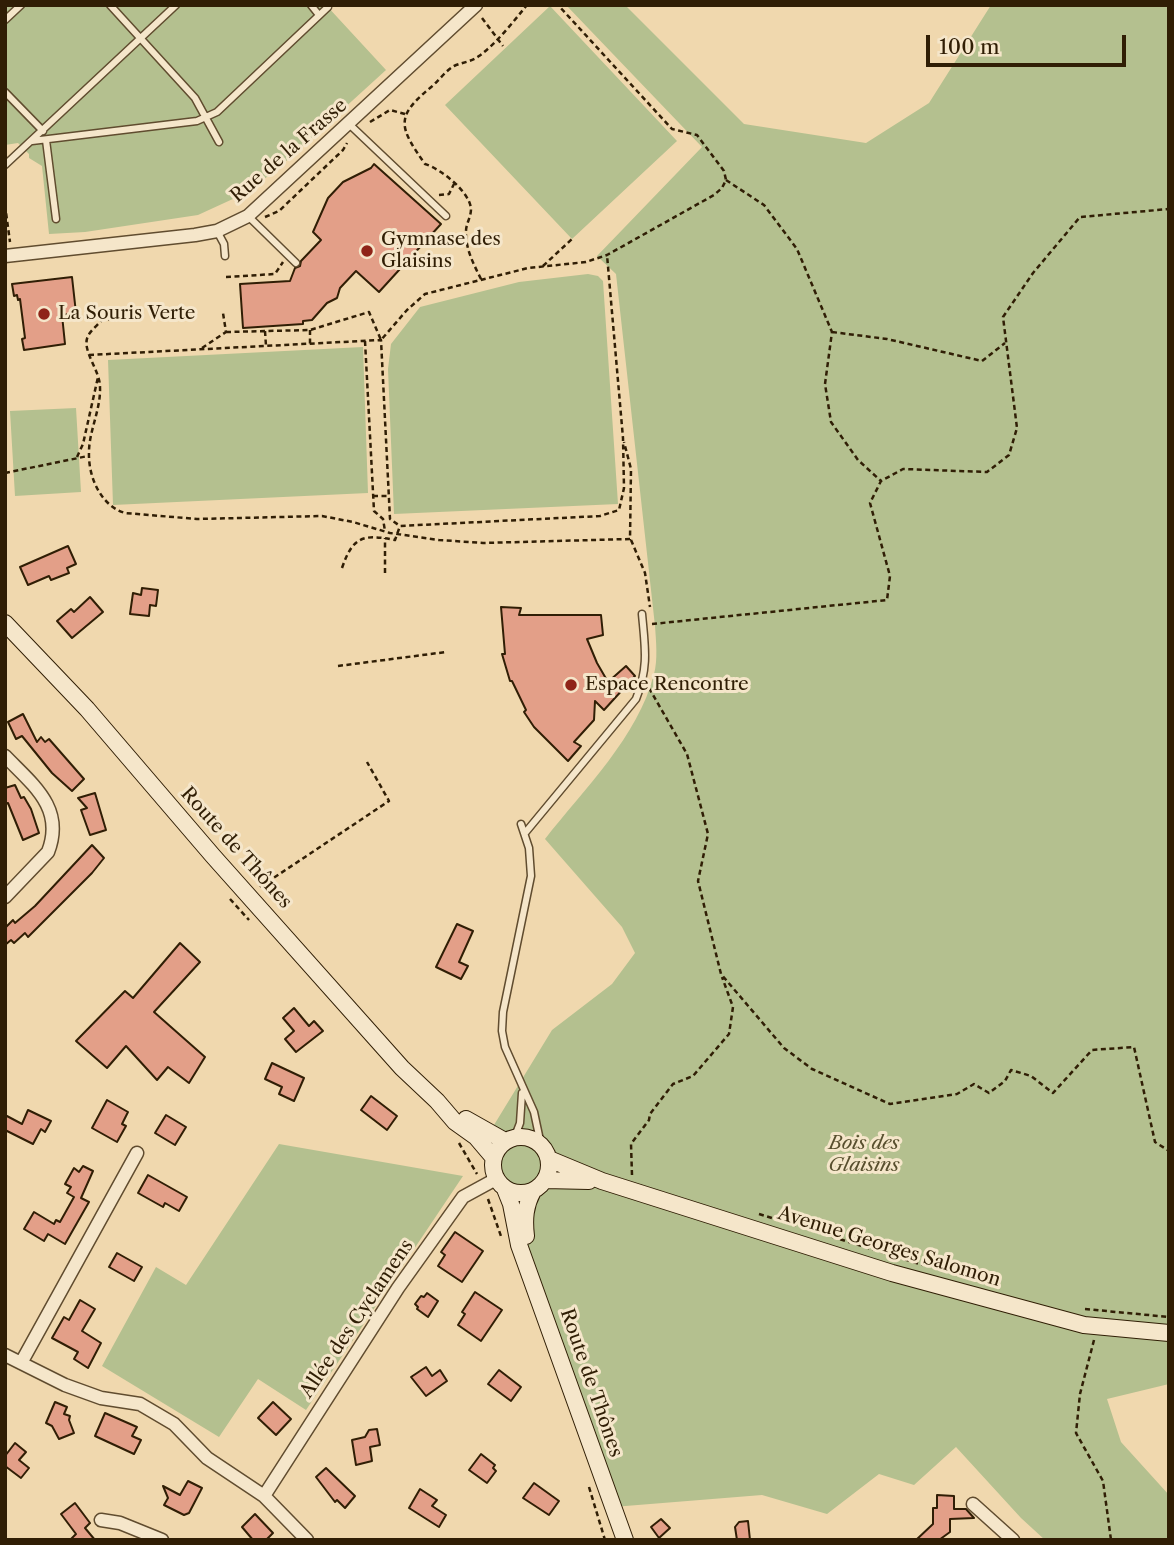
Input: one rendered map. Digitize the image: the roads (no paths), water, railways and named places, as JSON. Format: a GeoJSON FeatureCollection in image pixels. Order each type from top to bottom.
{"type":"FeatureCollection","features":[{"type":"Feature","properties":{"kind":"main road","name":"Route de Thônes"},"geometry":{"type":"LineString","coordinates":[[5,623],[87,709],[402,1068],[455,1122],[476,1137],[493,1157]]}},
{"type":"Feature","properties":{"kind":"main road","name":"Route de Thônes"},"geometry":{"type":"LineString","coordinates":[[437,1101],[510,1139]]}},
{"type":"Feature","properties":{"kind":"main road"},"geometry":{"type":"LineString","coordinates":[[529,1138],[545,1152],[548,1174],[539,1185],[523,1193],[494,1184],[493,1157],[497,1148],[510,1139],[529,1138]]}},
{"type":"Feature","properties":{"kind":"main road","name":"Avenue Georges Salomon"},"geometry":{"type":"LineString","coordinates":[[545,1152],[602,1181],[892,1273],[1084,1325],[1169,1333]]}},
{"type":"Feature","properties":{"kind":"main road","name":"Avenue Georges Salomon"},"geometry":{"type":"LineString","coordinates":[[539,1185],[602,1181]]}},
{"type":"Feature","properties":{"kind":"main road","name":"Route de Thônes"},"geometry":{"type":"LineString","coordinates":[[494,1184],[511,1204],[519,1245],[625,1540]]}},
{"type":"Feature","properties":{"kind":"main road","name":"Route de Thônes"},"geometry":{"type":"LineString","coordinates":[[530,1274],[524,1217],[527,1202],[539,1185]]}},
{"type":"Feature","properties":{"kind":"main road","name":"Route de Thônes"},"geometry":{"type":"LineString","coordinates":[[613,1507],[619,1540]]}},
{"type":"Feature","properties":{"kind":"street","name":"Rue de la Frasse"},"geometry":{"type":"LineString","coordinates":[[8,251],[217,231],[249,218],[475,6]]}},
{"type":"Feature","properties":{"kind":"street"},"geometry":{"type":"LineString","coordinates":[[5,756],[48,804],[52,832],[48,852],[5,897]]}},
{"type":"Feature","properties":{"kind":"street"},"geometry":{"type":"LineString","coordinates":[[21,1363],[137,1153]]}},
{"type":"Feature","properties":{"kind":"street","name":"Allée des Cyclamens"},"geometry":{"type":"LineString","coordinates":[[264,1496],[398,1288],[463,1197],[494,1184]]}},
{"type":"Feature","properties":{"kind":"street"},"geometry":{"type":"LineString","coordinates":[[5,1355],[65,1385],[102,1398],[140,1404],[174,1424],[207,1458],[264,1496],[307,1540]]}},
{"type":"Feature","properties":{"kind":"street"},"geometry":{"type":"LineString","coordinates":[[972,1504],[1013,1540]]}},
{"type":"Feature","properties":{"kind":"street"},"geometry":{"type":"LineString","coordinates":[[101,1521],[120,1523],[162,1540]]}},
{"type":"Feature","properties":{"kind":"lane"},"geometry":{"type":"LineString","coordinates":[[5,20],[21,5]]}},
{"type":"Feature","properties":{"kind":"lane"},"geometry":{"type":"LineString","coordinates":[[110,5],[195,98],[219,142]]}},
{"type":"Feature","properties":{"kind":"lane"},"geometry":{"type":"LineString","coordinates":[[5,165],[176,5]]}},
{"type":"Feature","properties":{"kind":"lane"},"geometry":{"type":"LineString","coordinates":[[311,5],[319,15]]}},
{"type":"Feature","properties":{"kind":"lane"},"geometry":{"type":"LineString","coordinates":[[32,141],[197,121],[206,117],[217,112],[328,7]]}},
{"type":"Feature","properties":{"kind":"lane"},"geometry":{"type":"LineString","coordinates":[[5,92],[43,131]]}},
{"type":"Feature","properties":{"kind":"lane"},"geometry":{"type":"LineString","coordinates":[[349,124],[446,216]]}},
{"type":"Feature","properties":{"kind":"lane"},"geometry":{"type":"LineString","coordinates":[[46,140],[56,219]]}},
{"type":"Feature","properties":{"kind":"lane"},"geometry":{"type":"LineString","coordinates":[[249,218],[296,263]]}},
{"type":"Feature","properties":{"kind":"lane"},"geometry":{"type":"LineString","coordinates":[[217,231],[224,244],[225,256]]}},
{"type":"Feature","properties":{"kind":"lane"},"geometry":{"type":"LineString","coordinates":[[525,833],[636,699],[645,679],[642,614]]}},
{"type":"Feature","properties":{"kind":"lane"},"geometry":{"type":"LineString","coordinates":[[522,824],[531,857],[531,876],[502,1022],[505,1047],[534,1112],[545,1152]]}},
{"type":"Feature","properties":{"kind":"lane"},"geometry":{"type":"LineString","coordinates":[[510,1139],[520,1123],[523,1108],[521,1087]]}},
{"type":"Feature","properties":{"kind":"place","name":"Gymnase des Glaisins"},"geometry":{"type":"Point","coordinates":[367,251]}},
{"type":"Feature","properties":{"kind":"place","name":"La Souris Verte"},"geometry":{"type":"Point","coordinates":[44,314]}},
{"type":"Feature","properties":{"kind":"place","name":"Espace Rencontre"},"geometry":{"type":"Point","coordinates":[571,685]}},
{"type":"Feature","properties":{"kind":"park label","name":"Bois des Glaisins"},"geometry":{"type":"Point","coordinates":[864,1155]}}]}
